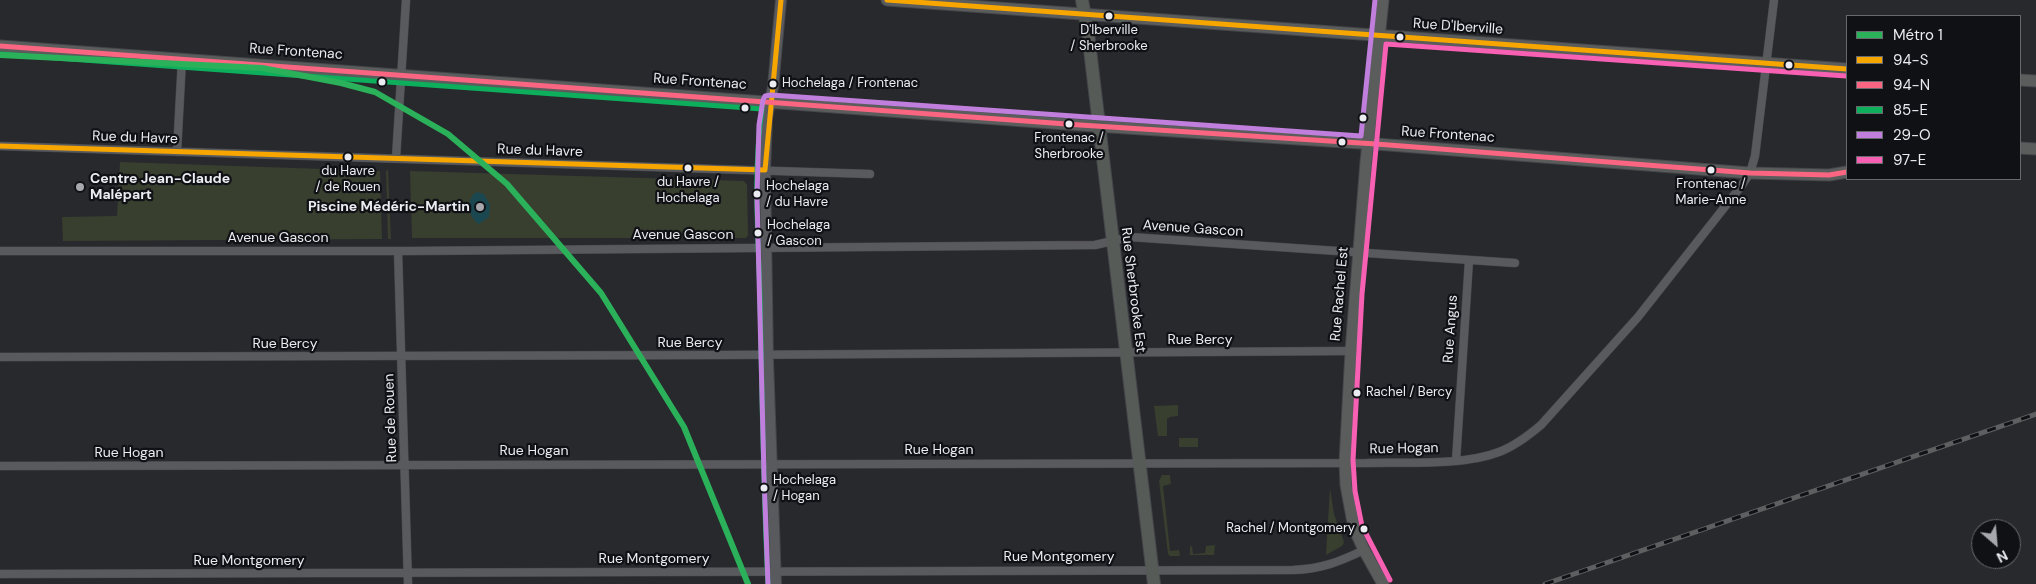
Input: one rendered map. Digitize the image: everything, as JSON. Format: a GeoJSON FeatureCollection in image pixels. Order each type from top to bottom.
{"type":"FeatureCollection","features":[{"type":"Feature","properties":{"kind":"main road","name":"Rue D'Iberville"},"geometry":{"type":"LineString","coordinates":[[887,0],[1768,64],[1846,68]]}},
{"type":"Feature","properties":{"kind":"main road","name":"Rue Sherbrooke Est"},"geometry":{"type":"LineString","coordinates":[[1082,0],[1154,584]]}},
{"type":"Feature","properties":{"kind":"main road","name":"Rue Rachel Est"},"geometry":{"type":"LineString","coordinates":[[1383,0],[1350,351],[1345,462],[1349,507],[1354,528],[1383,584]]}},
{"type":"Feature","properties":{"kind":"main road","name":"Rue Frontenac"},"geometry":{"type":"LineString","coordinates":[[0,46],[1750,173],[1829,175],[1846,172]]}},
{"type":"Feature","properties":{"kind":"main road"},"geometry":{"type":"LineString","coordinates":[[2021,80],[2036,81]]}},
{"type":"Feature","properties":{"kind":"main road"},"geometry":{"type":"LineString","coordinates":[[2021,148],[2036,148]]}},
{"type":"Feature","properties":{"kind":"street"},"geometry":{"type":"LineString","coordinates":[[396,158],[406,0]]}},
{"type":"Feature","properties":{"kind":"street"},"geometry":{"type":"LineString","coordinates":[[776,584],[764,170],[767,118],[781,0]]}},
{"type":"Feature","properties":{"kind":"street"},"geometry":{"type":"LineString","coordinates":[[1750,173],[1755,156],[1768,64],[1774,0]]}},
{"type":"Feature","properties":{"kind":"street"},"geometry":{"type":"LineString","coordinates":[[177,152],[182,59]]}},
{"type":"Feature","properties":{"kind":"street","name":"Rue du Havre"},"geometry":{"type":"LineString","coordinates":[[0,146],[870,174]]}},
{"type":"Feature","properties":{"kind":"street","name":"Rue Hogan"},"geometry":{"type":"LineString","coordinates":[[0,466],[1345,462],[1456,461],[1480,458],[1524,440],[1541,425],[1638,317],[1750,173]]}},
{"type":"Feature","properties":{"kind":"street","name":"Avenue Gascon"},"geometry":{"type":"LineString","coordinates":[[0,251],[398,251],[1094,245],[1130,237],[1515,263]]}},
{"type":"Feature","properties":{"kind":"street","name":"Rue de Rouen"},"geometry":{"type":"LineString","coordinates":[[398,251],[406,465],[408,584]]}},
{"type":"Feature","properties":{"kind":"street","name":"Rue Angus"},"geometry":{"type":"LineString","coordinates":[[1456,461],[1469,260]]}},
{"type":"Feature","properties":{"kind":"street","name":"Rue Bercy"},"geometry":{"type":"LineString","coordinates":[[0,357],[1350,351]]}},
{"type":"Feature","properties":{"kind":"street","name":"Rue Montgomery"},"geometry":{"type":"LineString","coordinates":[[0,574],[1314,569],[1338,563],[1364,550]]}},
{"type":"Feature","properties":{"kind":"green space"},"geometry":{"type":"Polygon","coordinates":[[[120,162],[380,171],[382,239],[63,241],[62,217],[117,216],[120,162]]]}},
{"type":"Feature","properties":{"kind":"green space"},"geometry":{"type":"Polygon","coordinates":[[[388,170],[391,239],[388,239],[386,171],[388,170]]]}},
{"type":"Feature","properties":{"kind":"green space"},"geometry":{"type":"Polygon","coordinates":[[[410,171],[744,181],[747,185],[748,235],[746,238],[412,238],[410,171]]]}},
{"type":"Feature","properties":{"kind":"green space"},"geometry":{"type":"Polygon","coordinates":[[[1178,405],[1178,416],[1167,419],[1167,436],[1158,436],[1154,406],[1178,405]]]}},
{"type":"Feature","properties":{"kind":"green space"},"geometry":{"type":"Polygon","coordinates":[[[1179,438],[1198,438],[1198,447],[1179,447],[1179,438]]]}},
{"type":"Feature","properties":{"kind":"green space"},"geometry":{"type":"Polygon","coordinates":[[[1162,475],[1170,475],[1171,484],[1163,486],[1170,551],[1179,550],[1180,556],[1170,556],[1168,554],[1159,481],[1162,475]]]}},
{"type":"Feature","properties":{"kind":"green space"},"geometry":{"type":"Polygon","coordinates":[[[1330,488],[1334,514],[1344,542],[1342,546],[1326,555],[1330,488]]]}},
{"type":"Feature","properties":{"kind":"green space"},"geometry":{"type":"Polygon","coordinates":[[[1215,545],[1214,555],[1190,555],[1190,547],[1192,546],[1193,554],[1205,553],[1206,546],[1215,545]]]}},
{"type":"Feature","properties":{"kind":"water","name":"Piscine Médéric-Martin"},"geometry":{"type":"Polygon","coordinates":[[[477,192],[484,194],[490,205],[489,217],[479,224],[472,217],[469,208],[473,195],[477,192]]]}},
{"type":"Feature","properties":{"kind":"railway"},"geometry":{"type":"LineString","coordinates":[[1545,584],[2036,414]]}},
{"type":"Feature","properties":{"kind":"metro line","name":"1"},"geometry":{"type":"LineString","coordinates":[[0,55],[262,68],[341,83],[375,92],[448,134],[507,184],[601,293],[684,427],[748,584]]}},
{"type":"Feature","properties":{"kind":"transit line","name":"94-S"},"geometry":{"type":"LineString","coordinates":[[0,146],[765,170],[781,0]]}},
{"type":"Feature","properties":{"kind":"transit line","name":"94-S"},"geometry":{"type":"LineString","coordinates":[[887,0],[1846,69]]}},
{"type":"Feature","properties":{"kind":"transit line","name":"29-O"},"geometry":{"type":"LineString","coordinates":[[768,584],[757,197],[759,125],[765,96],[1361,136],[1375,0]]}},
{"type":"Feature","properties":{"kind":"transit line","name":"97-E"},"geometry":{"type":"LineString","coordinates":[[1390,580],[1362,526],[1355,491],[1353,460],[1362,294],[1386,44],[1846,76]]}},
{"type":"Feature","properties":{"kind":"transit line","name":"94-N"},"geometry":{"type":"LineString","coordinates":[[0,46],[1080,125],[1376,144],[1750,173],[1829,175],[1846,172]]}},
{"type":"Feature","properties":{"kind":"transit line","name":"85-E"},"geometry":{"type":"LineString","coordinates":[[0,54],[762,109],[759,132],[757,202],[768,584]]}},
{"type":"Feature","properties":{"kind":"place","name":"D'Iberville / Sherbrooke"},"geometry":{"type":"Point","coordinates":[1109,16]}},
{"type":"Feature","properties":{"kind":"place","name":"Hochelaga / Frontenac"},"geometry":{"type":"Point","coordinates":[773,84]}},
{"type":"Feature","properties":{"kind":"place","name":"Frontenac / Sherbrooke"},"geometry":{"type":"Point","coordinates":[1069,124]}},
{"type":"Feature","properties":{"kind":"place","name":"du Havre / de Rouen"},"geometry":{"type":"Point","coordinates":[348,157]}},
{"type":"Feature","properties":{"kind":"place","name":"du Havre / Hochelaga"},"geometry":{"type":"Point","coordinates":[688,168]}},
{"type":"Feature","properties":{"kind":"place","name":"Frontenac / Marie-Anne"},"geometry":{"type":"Point","coordinates":[1711,170]}},
{"type":"Feature","properties":{"kind":"place","name":"Centre Jean-Claude Malépart"},"geometry":{"type":"Point","coordinates":[80,187]}},
{"type":"Feature","properties":{"kind":"place","name":"Hochelaga / du Havre"},"geometry":{"type":"Point","coordinates":[757,194]}},
{"type":"Feature","properties":{"kind":"place","name":"Piscine Médéric-Martin"},"geometry":{"type":"Point","coordinates":[480,207]}},
{"type":"Feature","properties":{"kind":"place","name":"Hochelaga / Gascon"},"geometry":{"type":"Point","coordinates":[758,233]}},
{"type":"Feature","properties":{"kind":"place","name":"Rachel / Bercy"},"geometry":{"type":"Point","coordinates":[1357,393]}},
{"type":"Feature","properties":{"kind":"place","name":"Hochelaga / Hogan"},"geometry":{"type":"Point","coordinates":[764,488]}},
{"type":"Feature","properties":{"kind":"place","name":"Rachel / Montgomery"},"geometry":{"type":"Point","coordinates":[1364,529]}}]}
